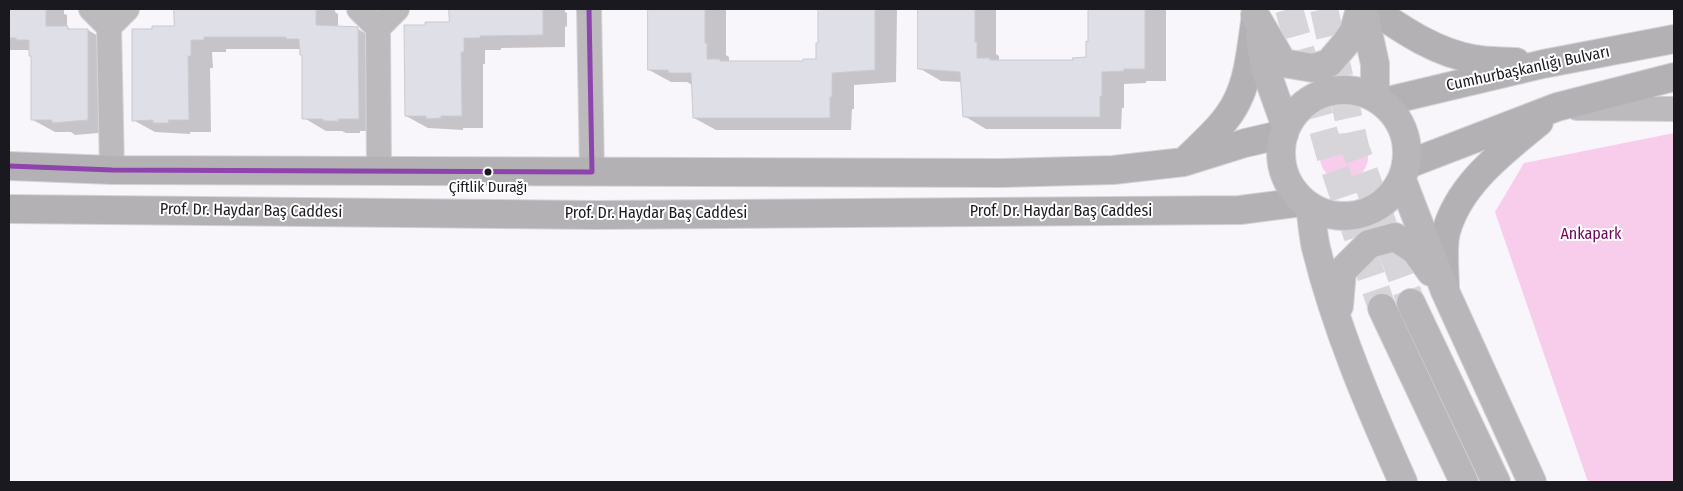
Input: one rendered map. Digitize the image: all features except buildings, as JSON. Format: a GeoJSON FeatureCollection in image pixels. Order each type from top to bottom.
{"type":"FeatureCollection","features":[{"type":"Feature","properties":{"kind":"highway"},"geometry":{"type":"LineString","coordinates":[[1255,12],[1283,63],[1314,68],[1329,63],[1346,44],[1354,31],[1361,9]]}},
{"type":"Feature","properties":{"kind":"highway"},"geometry":{"type":"LineString","coordinates":[[1361,9],[1375,64],[1379,100]]}},
{"type":"Feature","properties":{"kind":"highway"},"geometry":{"type":"LineString","coordinates":[[1255,12],[1266,68],[1285,130]]}},
{"type":"Feature","properties":{"kind":"highway"},"geometry":{"type":"LineString","coordinates":[[1347,89],[1366,93],[1379,100],[1398,118],[1406,137],[1408,159],[1404,173],[1391,196],[1376,208],[1358,216],[1338,217],[1319,212],[1306,204],[1290,186],[1282,167],[1281,147],[1285,130],[1296,111],[1311,98],[1328,91],[1347,89]]}},
{"type":"Feature","properties":{"kind":"highway"},"geometry":{"type":"LineString","coordinates":[[1404,173],[1445,291],[1532,482]]}},
{"type":"Feature","properties":{"kind":"highway"},"geometry":{"type":"LineString","coordinates":[[1306,204],[1337,322],[1377,424],[1403,482]]}},
{"type":"Feature","properties":{"kind":"highway"},"geometry":{"type":"LineString","coordinates":[[1337,322],[1342,271],[1369,244],[1395,237],[1415,250],[1445,291]]}},
{"type":"Feature","properties":{"kind":"highway"},"geometry":{"type":"LineString","coordinates":[[1411,303],[1496,482]]}},
{"type":"Feature","properties":{"kind":"highway"},"geometry":{"type":"LineString","coordinates":[[1382,308],[1464,482]]}},
{"type":"Feature","properties":{"kind":"main road"},"geometry":{"type":"LineString","coordinates":[[1372,9],[1408,33],[1440,50],[1473,59],[1543,64]]}},
{"type":"Feature","properties":{"kind":"main road"},"geometry":{"type":"LineString","coordinates":[[1184,162],[1220,126],[1237,101],[1248,68],[1255,12]]}},
{"type":"Feature","properties":{"kind":"main road","name":"Cumhurbaşkanlığı Bulvarı"},"geometry":{"type":"LineString","coordinates":[[1379,100],[1543,64],[1674,39]]}},
{"type":"Feature","properties":{"kind":"main road"},"geometry":{"type":"LineString","coordinates":[[1404,173],[1556,108],[1674,77]]}},
{"type":"Feature","properties":{"kind":"main road"},"geometry":{"type":"LineString","coordinates":[[1445,291],[1445,234],[1456,207],[1472,184],[1502,152],[1556,108]]}},
{"type":"Feature","properties":{"kind":"main road"},"geometry":{"type":"LineString","coordinates":[[9,166],[112,170],[592,172],[1002,173],[1113,170],[1184,162],[1285,130]]}},
{"type":"Feature","properties":{"kind":"main road","name":"Prof. Dr. Haydar Baş Caddesi"},"geometry":{"type":"LineString","coordinates":[[9,209],[596,215],[1240,210],[1306,204]]}},
{"type":"Feature","properties":{"kind":"street"},"geometry":{"type":"LineString","coordinates":[[91,9],[109,27],[112,170]]}},
{"type":"Feature","properties":{"kind":"street"},"geometry":{"type":"LineString","coordinates":[[109,27],[127,9]]}},
{"type":"Feature","properties":{"kind":"street"},"geometry":{"type":"LineString","coordinates":[[359,9],[378,28],[379,171]]}},
{"type":"Feature","properties":{"kind":"street"},"geometry":{"type":"LineString","coordinates":[[378,28],[397,9]]}},
{"type":"Feature","properties":{"kind":"street"},"geometry":{"type":"LineString","coordinates":[[589,9],[592,172]]}},
{"type":"Feature","properties":{"kind":"street"},"geometry":{"type":"LineString","coordinates":[[1556,108],[1674,109]]}},
{"type":"Feature","properties":{"kind":"green space"},"geometry":{"type":"Polygon","coordinates":[[[1344,133],[1353,135],[1361,140],[1366,148],[1368,157],[1366,166],[1361,174],[1353,179],[1344,181],[1335,179],[1327,174],[1322,166],[1320,157],[1322,148],[1327,140],[1335,135],[1344,133]]]}},
{"type":"Feature","properties":{"kind":"green space","name":"Ankapark"},"geometry":{"type":"Polygon","coordinates":[[[1674,133],[1674,482],[1588,482],[1495,212],[1524,163],[1674,133]]]}},
{"type":"Feature","properties":{"kind":"tunnel"},"geometry":{"type":"LineString","coordinates":[[1289,9],[1331,158],[1382,308]]}},
{"type":"Feature","properties":{"kind":"tunnel"},"geometry":{"type":"LineString","coordinates":[[1324,9],[1355,147],[1411,303]]}},
{"type":"Feature","properties":{"kind":"transit line"},"geometry":{"type":"LineString","coordinates":[[9,166],[112,170],[592,172],[589,9]]}},
{"type":"Feature","properties":{"kind":"place","name":"Çiftlik Durağı"},"geometry":{"type":"Point","coordinates":[488,172]}}]}
